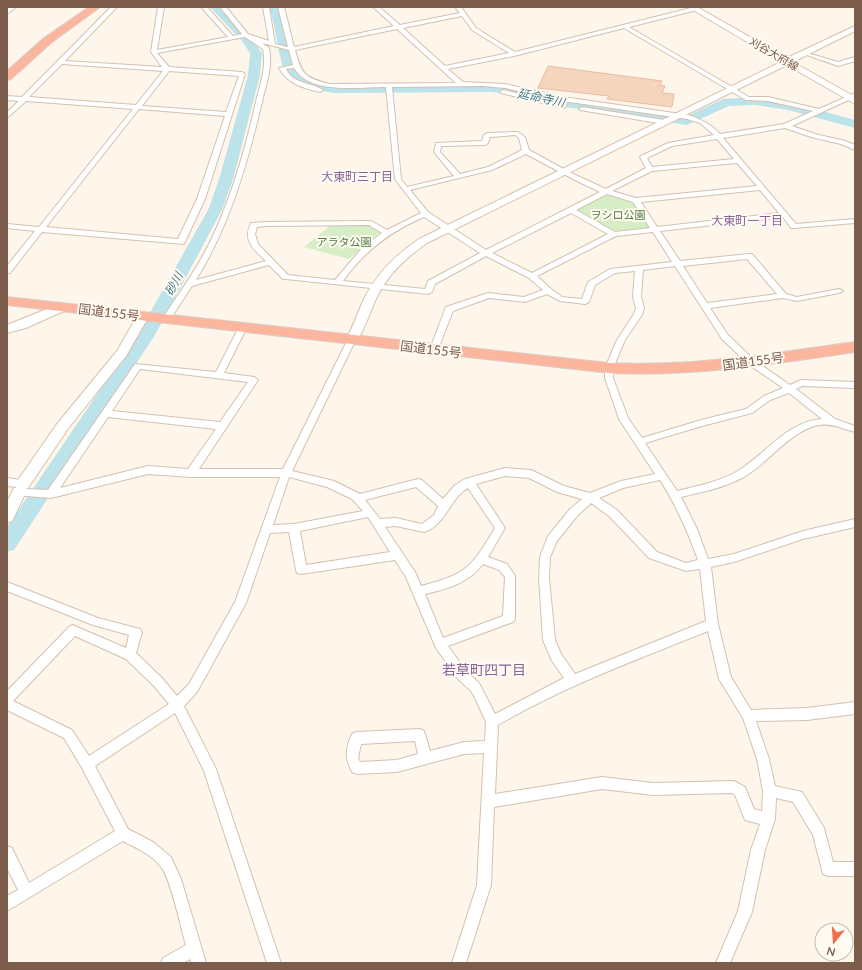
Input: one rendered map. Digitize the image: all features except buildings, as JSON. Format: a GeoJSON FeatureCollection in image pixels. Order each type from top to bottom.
{"type":"FeatureCollection","features":[{"type":"Feature","properties":{"kind":"highway"},"geometry":{"type":"LineString","coordinates":[[7,66],[45,37],[94,7]]}},
{"type":"Feature","properties":{"kind":"highway"},"geometry":{"type":"LineString","coordinates":[[7,77],[48,40],[94,7]]}},
{"type":"Feature","properties":{"kind":"highway","name":"国道155号"},"geometry":{"type":"LineString","coordinates":[[7,301],[609,368],[689,369],[751,362],[855,347]]}},
{"type":"Feature","properties":{"kind":"street"},"geometry":{"type":"LineString","coordinates":[[7,12],[13,7]]}},
{"type":"Feature","properties":{"kind":"street"},"geometry":{"type":"LineString","coordinates":[[7,116],[114,7]]}},
{"type":"Feature","properties":{"kind":"street"},"geometry":{"type":"LineString","coordinates":[[161,7],[154,52],[157,58],[167,69]]}},
{"type":"Feature","properties":{"kind":"street"},"geometry":{"type":"LineString","coordinates":[[204,7],[232,38]]}},
{"type":"Feature","properties":{"kind":"street"},"geometry":{"type":"LineString","coordinates":[[166,319],[188,286],[222,225],[241,171],[258,110],[268,57],[266,48],[242,35],[223,7]]}},
{"type":"Feature","properties":{"kind":"street"},"geometry":{"type":"LineString","coordinates":[[266,7],[274,45]]}},
{"type":"Feature","properties":{"kind":"street"},"geometry":{"type":"LineString","coordinates":[[281,7],[290,49],[296,66],[303,77],[320,84],[341,87],[389,88],[461,88],[505,86],[577,105],[665,122]]}},
{"type":"Feature","properties":{"kind":"street"},"geometry":{"type":"LineString","coordinates":[[376,7],[446,68],[461,88]]}},
{"type":"Feature","properties":{"kind":"street"},"geometry":{"type":"LineString","coordinates":[[458,7],[474,29],[514,54]]}},
{"type":"Feature","properties":{"kind":"street"},"geometry":{"type":"LineString","coordinates":[[446,68],[514,54],[625,27],[694,8]]}},
{"type":"Feature","properties":{"kind":"street","name":"刈谷大府線"},"geometry":{"type":"LineString","coordinates":[[694,8],[853,98]]}},
{"type":"Feature","properties":{"kind":"street"},"geometry":{"type":"LineString","coordinates":[[154,52],[242,35],[290,49],[464,14]]}},
{"type":"Feature","properties":{"kind":"street"},"geometry":{"type":"LineString","coordinates":[[625,27],[748,99],[774,100],[819,111]]}},
{"type":"Feature","properties":{"kind":"street"},"geometry":{"type":"LineString","coordinates":[[87,764],[177,705],[192,688],[240,604],[286,473],[352,339],[360,328],[376,287],[384,274],[410,250],[446,229],[855,28]]}},
{"type":"Feature","properties":{"kind":"street"},"geometry":{"type":"LineString","coordinates":[[806,53],[838,64],[855,59]]}},
{"type":"Feature","properties":{"kind":"street"},"geometry":{"type":"LineString","coordinates":[[7,226],[181,242],[201,199],[242,74],[60,62]]}},
{"type":"Feature","properties":{"kind":"street"},"geometry":{"type":"LineString","coordinates":[[296,66],[282,68],[294,82],[314,89],[340,93],[389,88]]}},
{"type":"Feature","properties":{"kind":"street"},"geometry":{"type":"LineString","coordinates":[[7,271],[167,69]]}},
{"type":"Feature","properties":{"kind":"street"},"geometry":{"type":"LineString","coordinates":[[314,89],[320,84]]}},
{"type":"Feature","properties":{"kind":"street"},"geometry":{"type":"LineString","coordinates":[[389,88],[398,179],[425,214],[446,229],[486,253],[532,276],[548,291],[560,299],[585,302],[591,284],[613,271],[749,256],[783,296]]}},
{"type":"Feature","properties":{"kind":"street"},"geometry":{"type":"LineString","coordinates":[[7,98],[229,114]]}},
{"type":"Feature","properties":{"kind":"street"},"geometry":{"type":"LineString","coordinates":[[650,169],[643,157],[670,144],[718,135],[786,126],[853,98]]}},
{"type":"Feature","properties":{"kind":"street"},"geometry":{"type":"LineString","coordinates":[[577,105],[688,117],[702,122],[718,135],[783,215],[794,226],[855,221]]}},
{"type":"Feature","properties":{"kind":"street"},"geometry":{"type":"LineString","coordinates":[[786,126],[808,135],[844,142],[855,148]]}},
{"type":"Feature","properties":{"kind":"street"},"geometry":{"type":"LineString","coordinates":[[458,176],[437,152],[438,144],[485,142],[487,134],[516,133],[522,137],[526,151],[562,172],[605,193],[636,200],[762,188]]}},
{"type":"Feature","properties":{"kind":"street"},"geometry":{"type":"LineString","coordinates":[[406,189],[490,169],[526,151]]}},
{"type":"Feature","properties":{"kind":"street"},"geometry":{"type":"LineString","coordinates":[[386,232],[371,223],[254,225],[251,234],[254,245],[286,277],[428,292],[431,283],[486,253],[650,169],[739,161]]}},
{"type":"Feature","properties":{"kind":"street"},"geometry":{"type":"LineString","coordinates":[[636,200],[725,337],[751,362],[790,389],[830,421],[855,429]]}},
{"type":"Feature","properties":{"kind":"street"},"geometry":{"type":"LineString","coordinates":[[571,210],[614,234]]}},
{"type":"Feature","properties":{"kind":"street"},"geometry":{"type":"LineString","coordinates":[[337,283],[352,261],[386,232],[425,214]]}},
{"type":"Feature","properties":{"kind":"street"},"geometry":{"type":"LineString","coordinates":[[532,276],[614,234],[783,215]]}},
{"type":"Feature","properties":{"kind":"street"},"geometry":{"type":"LineString","coordinates":[[188,286],[271,262]]}},
{"type":"Feature","properties":{"kind":"street"},"geometry":{"type":"LineString","coordinates":[[639,269],[640,277],[636,299],[640,308],[638,314],[621,340],[609,368],[609,378],[616,401],[624,419],[675,495],[692,529],[705,564],[712,624],[725,679],[748,716],[763,759],[770,790],[768,819],[758,850],[745,912],[723,963]]}},
{"type":"Feature","properties":{"kind":"street"},"geometry":{"type":"LineString","coordinates":[[434,349],[449,309],[488,295],[525,300],[548,291]]}},
{"type":"Feature","properties":{"kind":"street"},"geometry":{"type":"LineString","coordinates":[[705,306],[783,296],[797,298],[839,291]]}},
{"type":"Feature","properties":{"kind":"street"},"geometry":{"type":"LineString","coordinates":[[7,329],[22,325],[62,307]]}},
{"type":"Feature","properties":{"kind":"street"},"geometry":{"type":"LineString","coordinates":[[7,517],[21,490],[62,427],[122,353],[144,316]]}},
{"type":"Feature","properties":{"kind":"street"},"geometry":{"type":"LineString","coordinates":[[219,375],[243,327]]}},
{"type":"Feature","properties":{"kind":"street"},"geometry":{"type":"LineString","coordinates":[[50,494],[138,366],[254,380],[191,473]]}},
{"type":"Feature","properties":{"kind":"street"},"geometry":{"type":"LineString","coordinates":[[639,442],[701,423],[749,411],[768,398],[802,384],[855,385]]}},
{"type":"Feature","properties":{"kind":"street"},"geometry":{"type":"LineString","coordinates":[[105,412],[223,426]]}},
{"type":"Feature","properties":{"kind":"street"},"geometry":{"type":"LineString","coordinates":[[675,495],[711,486],[740,475],[793,433],[818,422],[830,421]]}},
{"type":"Feature","properties":{"kind":"street"},"geometry":{"type":"LineString","coordinates":[[7,482],[21,490],[50,494],[148,470],[191,473],[286,473],[330,484],[358,498],[374,518],[411,575],[440,644],[462,675],[480,694],[492,722],[484,886],[459,963]]}},
{"type":"Feature","properties":{"kind":"street"},"geometry":{"type":"LineString","coordinates":[[266,529],[294,528],[374,518],[424,528],[438,518],[444,505],[459,488],[469,482],[505,472],[531,474],[561,489],[590,497],[613,513],[653,555],[686,567],[734,558],[803,535],[855,523]]}},
{"type":"Feature","properties":{"kind":"street"},"geometry":{"type":"LineString","coordinates":[[573,681],[556,657],[549,640],[544,578],[545,557],[552,539],[574,512],[590,497],[621,485],[661,476]]}},
{"type":"Feature","properties":{"kind":"street"},"geometry":{"type":"LineString","coordinates":[[417,592],[439,586],[469,572],[481,560],[500,528],[469,482]]}},
{"type":"Feature","properties":{"kind":"street"},"geometry":{"type":"LineString","coordinates":[[358,498],[418,483],[444,505]]}},
{"type":"Feature","properties":{"kind":"street"},"geometry":{"type":"LineString","coordinates":[[294,528],[301,570],[397,555]]}},
{"type":"Feature","properties":{"kind":"street"},"geometry":{"type":"LineString","coordinates":[[440,644],[509,619],[510,576],[502,567],[481,560]]}},
{"type":"Feature","properties":{"kind":"street"},"geometry":{"type":"LineString","coordinates":[[7,586],[97,622],[136,632],[130,655]]}},
{"type":"Feature","properties":{"kind":"street"},"geometry":{"type":"LineString","coordinates":[[492,722],[516,708],[573,681],[712,624]]}},
{"type":"Feature","properties":{"kind":"street"},"geometry":{"type":"LineString","coordinates":[[7,700],[73,630],[130,655],[158,682],[177,705],[210,769],[274,963]]}},
{"type":"Feature","properties":{"kind":"street"},"geometry":{"type":"LineString","coordinates":[[7,704],[68,734],[87,764],[123,834],[148,847],[166,862],[174,879],[199,963]]}},
{"type":"Feature","properties":{"kind":"street"},"geometry":{"type":"LineString","coordinates":[[748,716],[807,714],[855,708]]}},
{"type":"Feature","properties":{"kind":"street"},"geometry":{"type":"LineString","coordinates":[[425,757],[420,735],[356,738],[352,759],[357,768],[397,766],[425,757],[464,748],[491,747]]}},
{"type":"Feature","properties":{"kind":"street"},"geometry":{"type":"LineString","coordinates":[[489,802],[602,783],[653,789],[734,787],[740,791],[750,815],[768,819]]}},
{"type":"Feature","properties":{"kind":"street"},"geometry":{"type":"LineString","coordinates":[[770,790],[797,796],[819,833],[828,870],[855,870]]}},
{"type":"Feature","properties":{"kind":"street"},"geometry":{"type":"LineString","coordinates":[[7,904],[123,834]]}},
{"type":"Feature","properties":{"kind":"street"},"geometry":{"type":"LineString","coordinates":[[7,853],[26,892]]}},
{"type":"Feature","properties":{"kind":"street"},"geometry":{"type":"LineString","coordinates":[[168,963],[195,948]]}},
{"type":"Feature","properties":{"kind":"green space","name":"ヲシロ公園"},"geometry":{"type":"Polygon","coordinates":[[[607,194],[634,201],[650,228],[614,231],[575,210],[607,194]]]}},
{"type":"Feature","properties":{"kind":"green space","name":"アラタ公園"},"geometry":{"type":"Polygon","coordinates":[[[330,226],[369,226],[381,231],[349,259],[304,247],[330,226]]]}},
{"type":"Feature","properties":{"kind":"waterway","name":"砂川"},"geometry":{"type":"LineString","coordinates":[[7,544],[68,450],[146,335],[216,208],[227,176],[254,75],[256,53],[246,39],[215,7]]}},
{"type":"Feature","properties":{"kind":"waterway","name":"延命寺川"},"geometry":{"type":"LineString","coordinates":[[274,7],[280,23],[285,58],[292,76],[311,85],[333,89],[492,88],[521,92],[566,103],[687,121],[727,102],[755,101],[789,106],[855,124]]}},
{"type":"Feature","properties":{"kind":"district","name":"大東町三丁目"},"geometry":{"type":"Point","coordinates":[357,177]}},
{"type":"Feature","properties":{"kind":"district","name":"大東町一丁目"},"geometry":{"type":"Point","coordinates":[747,221]}},
{"type":"Feature","properties":{"kind":"district","name":"若草町四丁目"},"geometry":{"type":"Point","coordinates":[484,670]}}]}
